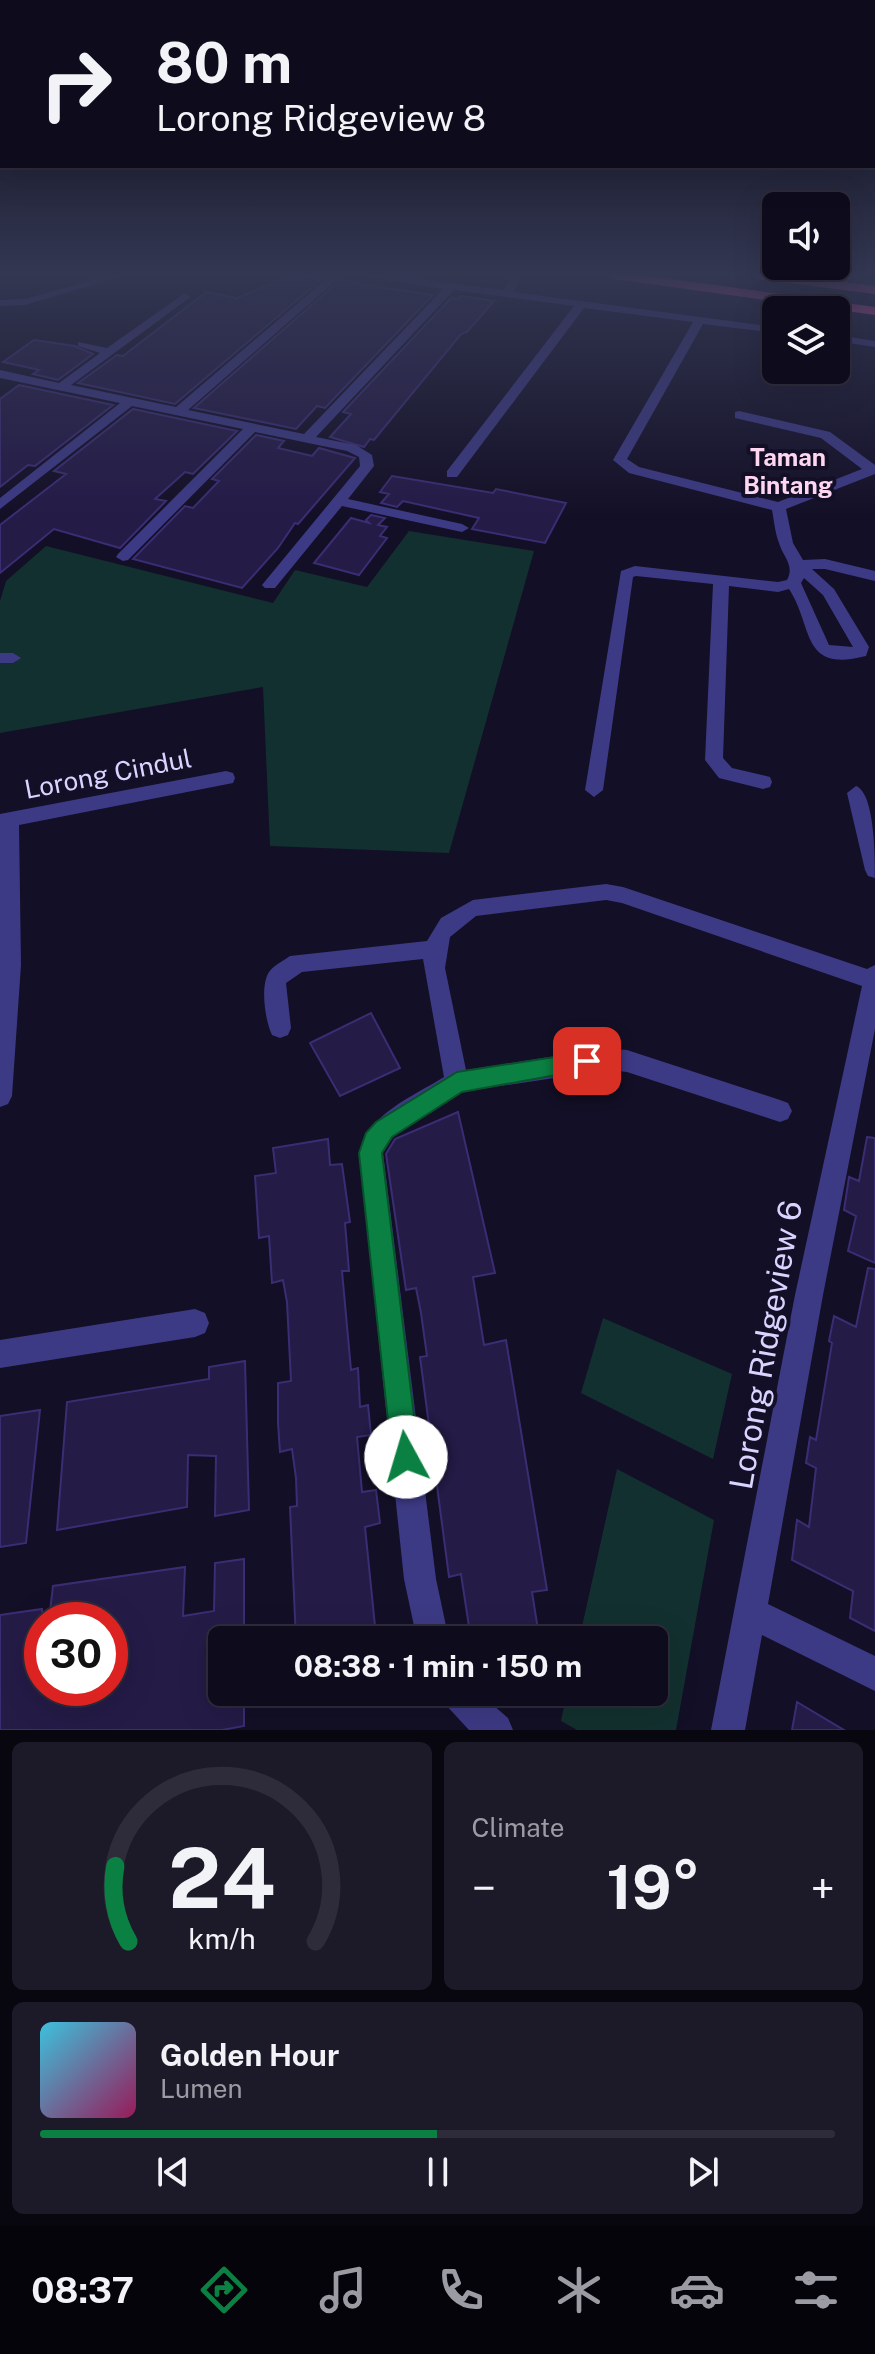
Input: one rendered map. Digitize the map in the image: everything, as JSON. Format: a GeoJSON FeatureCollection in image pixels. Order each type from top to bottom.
{"type":"FeatureCollection","features":[{"type":"Feature","properties":{"kind":"street"},"geometry":{"type":"LineString","coordinates":[[61,387],[105,356]]}},
{"type":"Feature","properties":{"kind":"street"},"geometry":{"type":"LineString","coordinates":[[178,412],[243,356]]}},
{"type":"Feature","properties":{"kind":"street"},"geometry":{"type":"LineString","coordinates":[[307,439],[386,356]]}},
{"type":"Feature","properties":{"kind":"street"},"geometry":{"type":"LineString","coordinates":[[452,474],[542,356]]}},
{"type":"Feature","properties":{"kind":"street"},"geometry":{"type":"LineString","coordinates":[[679,356],[620,460],[634,470],[779,507],[874,470]]}},
{"type":"Feature","properties":{"kind":"street"},"geometry":{"type":"LineString","coordinates":[[0,386],[6,376],[351,448],[365,455],[367,466],[270,585]]}},
{"type":"Feature","properties":{"kind":"street"},"geometry":{"type":"LineString","coordinates":[[0,505],[129,402]]}},
{"type":"Feature","properties":{"kind":"street"},"geometry":{"type":"LineString","coordinates":[[739,415],[825,435],[874,470]]}},
{"type":"Feature","properties":{"kind":"street"},"geometry":{"type":"LineString","coordinates":[[123,557],[252,427]]}},
{"type":"Feature","properties":{"kind":"street"},"geometry":{"type":"LineString","coordinates":[[340,501],[462,528]]}},
{"type":"Feature","properties":{"kind":"street"},"geometry":{"type":"LineString","coordinates":[[779,507],[786,543],[798,565],[816,577],[829,592],[861,647],[860,652],[827,652],[822,648],[801,595],[793,583]]}},
{"type":"Feature","properties":{"kind":"street"},"geometry":{"type":"LineString","coordinates":[[798,565],[825,564],[875,576]]}},
{"type":"Feature","properties":{"kind":"street"},"geometry":{"type":"LineString","coordinates":[[594,790],[626,574],[635,571],[778,587],[793,583],[798,575],[798,565]]}},
{"type":"Feature","properties":{"kind":"street"},"geometry":{"type":"LineString","coordinates":[[721,581],[714,760],[726,773],[763,782]]}},
{"type":"Feature","properties":{"kind":"street","name":"Lorong Cindul"},"geometry":{"type":"LineString","coordinates":[[5,820],[226,778]]}},
{"type":"Feature","properties":{"kind":"street"},"geometry":{"type":"LineString","coordinates":[[856,793],[870,835],[875,870]]}},
{"type":"Feature","properties":{"kind":"street"},"geometry":{"type":"LineString","coordinates":[[0,1096],[10,965],[5,820]]}},
{"type":"Feature","properties":{"kind":"street"},"geometry":{"type":"LineString","coordinates":[[457,1082],[433,949],[442,930],[454,917],[473,908],[606,892],[874,978]]}},
{"type":"Feature","properties":{"kind":"street"},"geometry":{"type":"LineString","coordinates":[[280,1028],[275,982],[287,968],[311,960],[433,949]]}},
{"type":"Feature","properties":{"kind":"street","name":"Lorong Ridgeview 6"},"geometry":{"type":"LineString","coordinates":[[728,1730],[811,1281],[874,978]]}},
{"type":"Feature","properties":{"kind":"street"},"geometry":{"type":"LineString","coordinates":[[430,1626],[420,1579],[371,1153],[374,1140],[384,1129],[457,1082],[607,1059],[627,1061],[780,1111]]}},
{"type":"Feature","properties":{"kind":"street"},"geometry":{"type":"LineString","coordinates":[[0,1354],[195,1323]]}},
{"type":"Feature","properties":{"kind":"street"},"geometry":{"type":"LineString","coordinates":[[752,1613],[875,1674]]}},
{"type":"Feature","properties":{"kind":"street"},"geometry":{"type":"LineString","coordinates":[[468,1706],[496,1730]]}},
{"type":"Feature","properties":{"kind":"green space"},"geometry":{"type":"Polygon","coordinates":[[[409,531],[534,551],[449,853],[270,846],[263,687],[0,733],[0,601],[6,581],[46,546],[273,603],[295,570],[367,587],[409,531]]]}},
{"type":"Feature","properties":{"kind":"green space"},"geometry":{"type":"Polygon","coordinates":[[[603,1318],[732,1374],[713,1459],[581,1393],[603,1318]]]}},
{"type":"Feature","properties":{"kind":"green space"},"geometry":{"type":"Polygon","coordinates":[[[617,1469],[714,1520],[676,1730],[577,1730],[561,1721],[564,1706],[668,1706],[668,1626],[582,1626],[617,1469]]]}},
{"type":"Feature","properties":{"kind":"building"},"geometry":{"type":"Polygon","coordinates":[[[12,356],[91,356],[58,380],[33,374],[39,370],[3,362],[12,356]]]}},
{"type":"Feature","properties":{"kind":"building"},"geometry":{"type":"Polygon","coordinates":[[[116,356],[232,356],[175,404],[78,383],[116,356]]]}},
{"type":"Feature","properties":{"kind":"building"},"geometry":{"type":"Polygon","coordinates":[[[254,356],[375,356],[325,408],[317,406],[296,429],[194,408],[254,356]]]}},
{"type":"Feature","properties":{"kind":"building"},"geometry":{"type":"Polygon","coordinates":[[[396,356],[443,356],[374,440],[370,439],[364,447],[330,437],[351,414],[343,412],[396,356]]]}},
{"type":"Feature","properties":{"kind":"building"},"geometry":{"type":"Polygon","coordinates":[[[19,385],[113,405],[35,466],[28,465],[0,487],[0,399],[19,385]]]}},
{"type":"Feature","properties":{"kind":"building"},"geometry":{"type":"Polygon","coordinates":[[[133,409],[237,431],[193,474],[185,472],[155,499],[166,501],[120,548],[54,529],[0,573],[0,525],[66,474],[54,471],[133,409]]]}},
{"type":"Feature","properties":{"kind":"building"},"geometry":{"type":"Polygon","coordinates":[[[256,435],[284,441],[278,448],[312,456],[319,448],[355,458],[298,524],[295,523],[278,548],[242,588],[133,559],[185,506],[193,508],[219,481],[212,479],[256,435]]]}},
{"type":"Feature","properties":{"kind":"building"},"geometry":{"type":"Polygon","coordinates":[[[392,476],[493,493],[496,489],[566,503],[545,543],[472,529],[479,518],[403,501],[397,507],[381,503],[389,494],[380,492],[392,476]]]}},
{"type":"Feature","properties":{"kind":"building"},"geometry":{"type":"Polygon","coordinates":[[[371,515],[385,518],[378,525],[387,527],[380,536],[387,538],[359,575],[314,563],[351,518],[369,523],[366,520],[371,515]]]}},
{"type":"Feature","properties":{"kind":"building"},"geometry":{"type":"Polygon","coordinates":[[[371,1013],[400,1068],[340,1096],[310,1043],[371,1013]]]}},
{"type":"Feature","properties":{"kind":"building"},"geometry":{"type":"Polygon","coordinates":[[[458,1112],[495,1273],[473,1277],[484,1345],[506,1340],[547,1590],[532,1592],[537,1626],[469,1626],[461,1574],[449,1577],[420,1357],[427,1356],[421,1313],[416,1288],[406,1290],[386,1154],[395,1139],[458,1112]]]}},
{"type":"Feature","properties":{"kind":"building"},"geometry":{"type":"Polygon","coordinates":[[[867,1137],[875,1138],[875,1263],[848,1251],[856,1216],[844,1210],[849,1177],[859,1181],[867,1137]]]}},
{"type":"Feature","properties":{"kind":"building"},"geometry":{"type":"Polygon","coordinates":[[[328,1139],[330,1165],[342,1164],[350,1222],[345,1223],[349,1271],[342,1271],[351,1370],[358,1368],[360,1407],[368,1405],[371,1435],[357,1437],[362,1492],[376,1490],[380,1523],[365,1527],[375,1626],[295,1626],[290,1507],[297,1506],[296,1478],[292,1449],[280,1452],[278,1423],[278,1383],[291,1381],[287,1302],[283,1280],[272,1283],[269,1236],[259,1238],[255,1176],[276,1173],[273,1148],[328,1139]]]}},
{"type":"Feature","properties":{"kind":"building"},"geometry":{"type":"Polygon","coordinates":[[[868,1268],[875,1269],[875,1631],[850,1618],[853,1591],[792,1560],[797,1520],[809,1527],[816,1468],[806,1463],[810,1437],[816,1440],[834,1316],[856,1327],[868,1268]]]}},
{"type":"Feature","properties":{"kind":"building"},"geometry":{"type":"Polygon","coordinates":[[[245,1361],[249,1510],[215,1516],[216,1456],[188,1455],[187,1507],[57,1530],[67,1402],[209,1379],[209,1367],[245,1361]]]}},
{"type":"Feature","properties":{"kind":"building"},"geometry":{"type":"Polygon","coordinates":[[[40,1410],[26,1543],[0,1547],[0,1416],[40,1410]]]}},
{"type":"Feature","properties":{"kind":"building"},"geometry":{"type":"Polygon","coordinates":[[[244,1559],[244,1626],[208,1626],[208,1706],[244,1706],[244,1726],[222,1730],[0,1730],[0,1615],[24,1612],[24,1706],[128,1706],[128,1602],[51,1602],[53,1586],[185,1567],[183,1616],[214,1611],[215,1563],[244,1559]]]}},
{"type":"Feature","properties":{"kind":"building"},"geometry":{"type":"Polygon","coordinates":[[[797,1702],[844,1730],[792,1730],[797,1702]]]}},
{"type":"Feature","properties":{"kind":"district","name":"Taman Bintang"},"geometry":{"type":"Point","coordinates":[788,472]}},
{"type":"Feature","properties":{"kind":"route"},"geometry":{"type":"LineString","coordinates":[[406,1457],[371,1153],[374,1140],[384,1129],[457,1082],[587,1061]]}}]}
